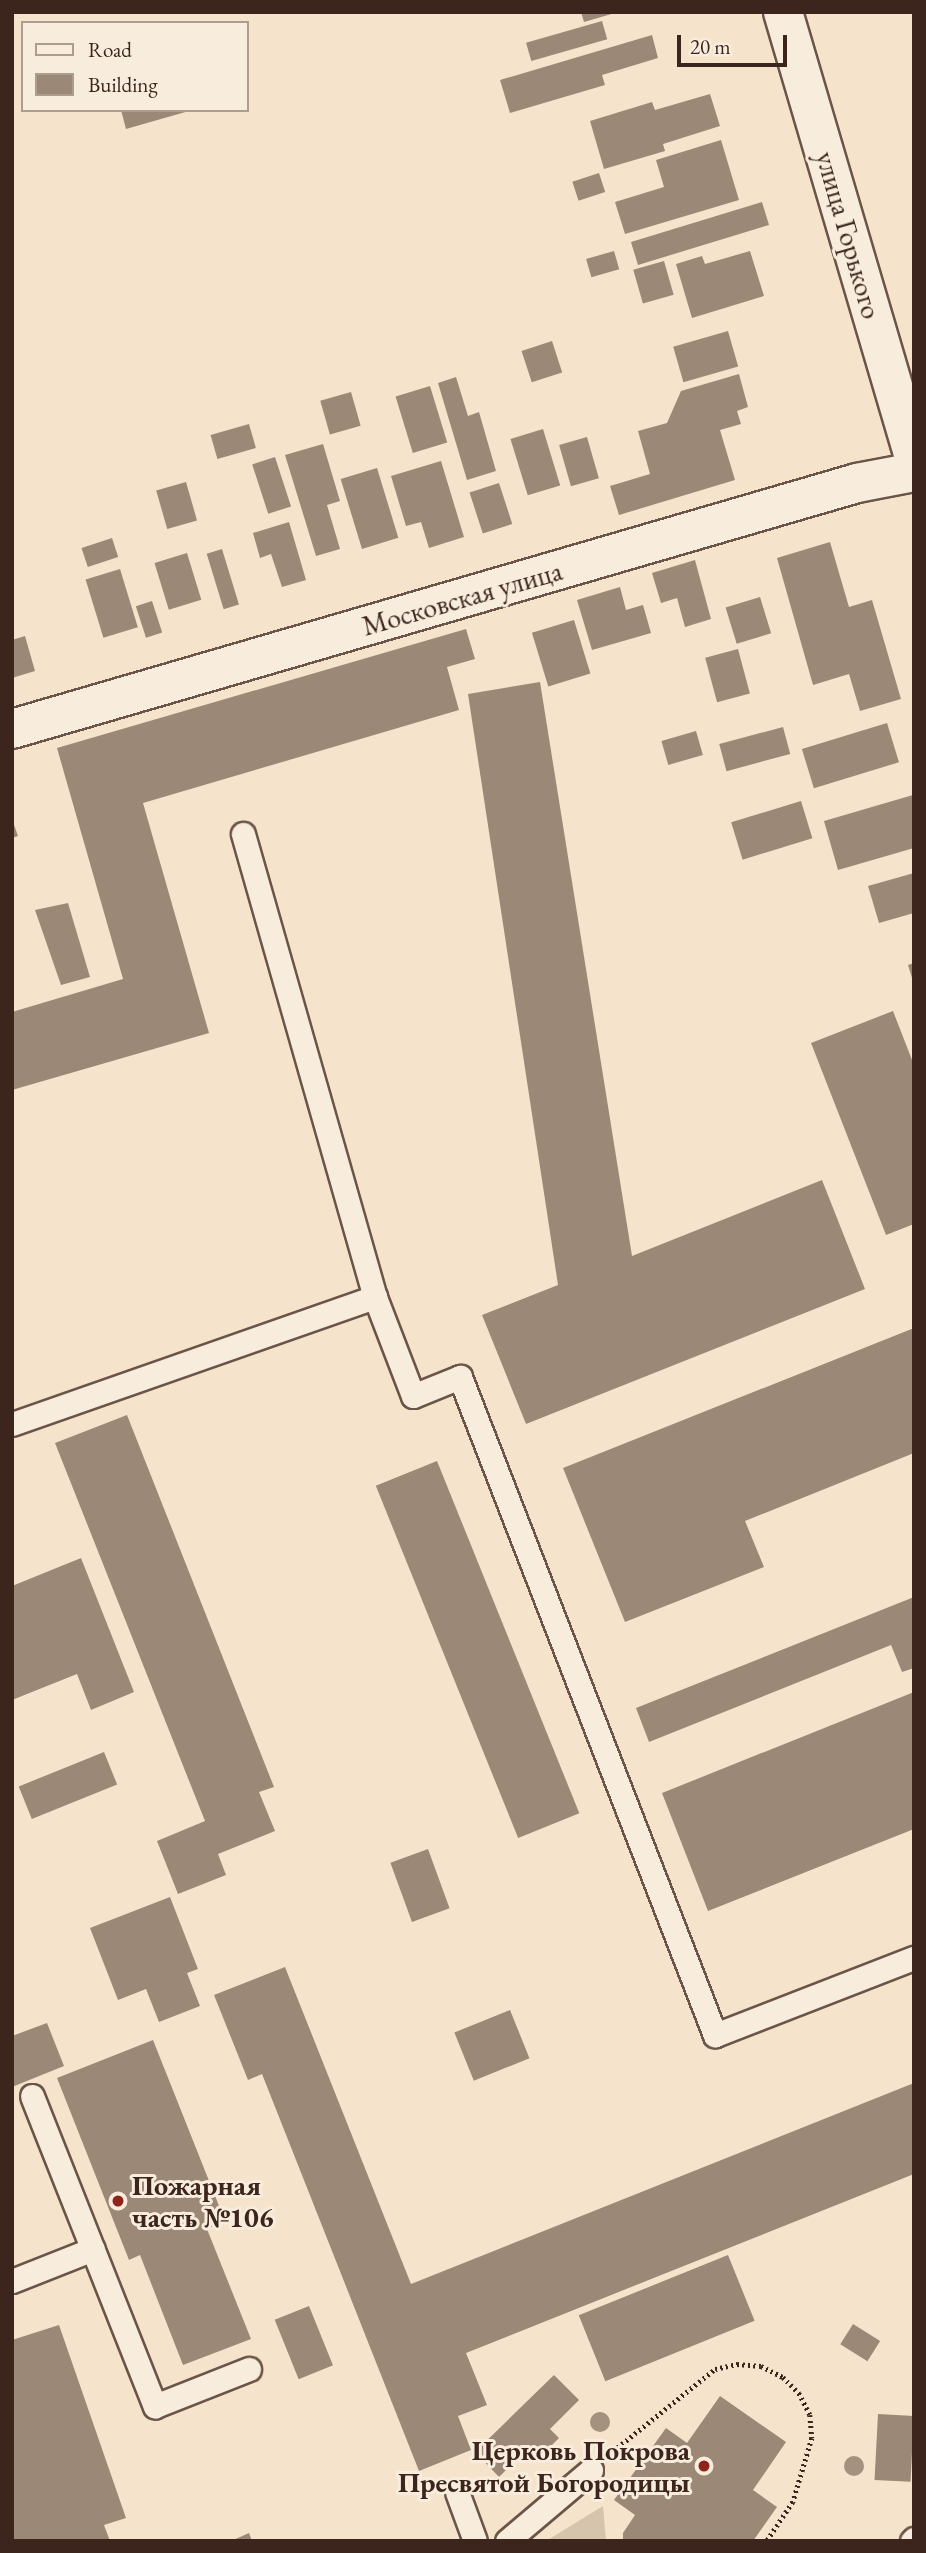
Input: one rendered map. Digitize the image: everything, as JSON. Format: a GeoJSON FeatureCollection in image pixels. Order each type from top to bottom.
{"type":"FeatureCollection","features":[{"type":"Feature","properties":{"kind":"street","name":"улица Горького"},"geometry":{"type":"LineString","coordinates":[[783,12],[914,458]]}},
{"type":"Feature","properties":{"kind":"street","name":"Московская улица"},"geometry":{"type":"LineString","coordinates":[[12,729],[856,483],[914,472]]}},
{"type":"Feature","properties":{"kind":"lane"},"geometry":{"type":"LineString","coordinates":[[243,834],[375,1297],[413,1396],[460,1377],[715,2035],[914,1958]]}},
{"type":"Feature","properties":{"kind":"lane"},"geometry":{"type":"LineString","coordinates":[[12,1424],[375,1297]]}},
{"type":"Feature","properties":{"kind":"lane"},"geometry":{"type":"LineString","coordinates":[[32,2096],[155,2406],[249,2369]]}},
{"type":"Feature","properties":{"kind":"lane"},"geometry":{"type":"LineString","coordinates":[[12,2281],[93,2249]]}},
{"type":"Feature","properties":{"kind":"lane"},"geometry":{"type":"LineString","coordinates":[[507,2541],[591,2470]]}},
{"type":"Feature","properties":{"kind":"lane"},"geometry":{"type":"LineString","coordinates":[[457,2492],[475,2541]]}},
{"type":"Feature","properties":{"kind":"path"},"geometry":{"type":"LineString","coordinates":[[591,2470],[715,2369],[737,2364],[761,2366],[783,2377],[799,2393],[810,2415],[812,2438],[793,2502],[767,2541]]}},
{"type":"Feature","properties":{"kind":"shaded area"},"geometry":{"type":"Polygon","coordinates":[[[603,2506],[606,2541],[546,2541],[603,2506]]]}},
{"type":"Feature","properties":{"kind":"building"},"geometry":{"type":"Polygon","coordinates":[[[581,12],[615,12],[615,13],[584,22],[581,12]]]}},
{"type":"Feature","properties":{"kind":"building"},"geometry":{"type":"Polygon","coordinates":[[[602,21],[607,39],[531,61],[526,43],[602,21]]]}},
{"type":"Feature","properties":{"kind":"building"},"geometry":{"type":"Polygon","coordinates":[[[652,35],[658,58],[602,75],[605,85],[510,113],[500,80],[652,35]]]}},
{"type":"Feature","properties":{"kind":"building"},"geometry":{"type":"Polygon","coordinates":[[[710,94],[720,126],[663,144],[665,151],[604,169],[590,121],[652,102],[655,110],[710,94]]]}},
{"type":"Feature","properties":{"kind":"building"},"geometry":{"type":"Polygon","coordinates":[[[122,112],[186,112],[126,129],[122,112]]]}},
{"type":"Feature","properties":{"kind":"building"},"geometry":{"type":"Polygon","coordinates":[[[721,140],[739,200],[625,234],[615,202],[664,187],[656,160],[721,140]]]}},
{"type":"Feature","properties":{"kind":"building"},"geometry":{"type":"Polygon","coordinates":[[[599,173],[605,192],[579,201],[572,182],[599,173]]]}},
{"type":"Feature","properties":{"kind":"building"},"geometry":{"type":"Polygon","coordinates":[[[762,202],[769,225],[638,265],[631,242],[762,202]]]}},
{"type":"Feature","properties":{"kind":"building"},"geometry":{"type":"Polygon","coordinates":[[[614,251],[619,269],[591,277],[586,259],[614,251]]]}},
{"type":"Feature","properties":{"kind":"building"},"geometry":{"type":"Polygon","coordinates":[[[750,251],[764,296],[692,318],[676,264],[702,256],[705,264],[750,251]]]}},
{"type":"Feature","properties":{"kind":"building"},"geometry":{"type":"Polygon","coordinates":[[[664,261],[674,295],[643,303],[633,270],[664,261]]]}},
{"type":"Feature","properties":{"kind":"building"},"geometry":{"type":"Polygon","coordinates":[[[728,331],[738,367],[683,382],[673,347],[728,331]]]}},
{"type":"Feature","properties":{"kind":"building"},"geometry":{"type":"Polygon","coordinates":[[[552,341],[562,372],[532,382],[522,351],[552,341]]]}},
{"type":"Feature","properties":{"kind":"building"},"geometry":{"type":"Polygon","coordinates":[[[739,374],[748,407],[737,411],[741,424],[720,430],[735,480],[619,515],[610,486],[650,474],[638,431],[667,423],[681,391],[739,374]]]}},
{"type":"Feature","properties":{"kind":"building"},"geometry":{"type":"Polygon","coordinates":[[[456,377],[468,416],[479,412],[496,471],[467,480],[438,383],[456,377]]]}},
{"type":"Feature","properties":{"kind":"building"},"geometry":{"type":"Polygon","coordinates":[[[430,386],[447,442],[413,453],[396,397],[430,386]]]}},
{"type":"Feature","properties":{"kind":"building"},"geometry":{"type":"Polygon","coordinates":[[[351,392],[361,426],[330,434],[320,401],[351,392]]]}},
{"type":"Feature","properties":{"kind":"building"},"geometry":{"type":"Polygon","coordinates":[[[249,424],[256,448],[217,459],[211,435],[249,424]]]}},
{"type":"Feature","properties":{"kind":"building"},"geometry":{"type":"Polygon","coordinates":[[[543,429],[560,485],[528,495],[510,439],[543,429]]]}},
{"type":"Feature","properties":{"kind":"building"},"geometry":{"type":"Polygon","coordinates":[[[587,437],[599,478],[571,486],[559,445],[587,437]]]}},
{"type":"Feature","properties":{"kind":"building"},"geometry":{"type":"Polygon","coordinates":[[[323,444],[340,501],[327,505],[340,549],[316,556],[285,455],[323,444]]]}},
{"type":"Feature","properties":{"kind":"building"},"geometry":{"type":"Polygon","coordinates":[[[275,457],[291,506],[268,514],[252,464],[275,457]]]}},
{"type":"Feature","properties":{"kind":"building"},"geometry":{"type":"Polygon","coordinates":[[[441,461],[464,537],[429,548],[421,522],[406,526],[391,476],[441,461]]]}},
{"type":"Feature","properties":{"kind":"building"},"geometry":{"type":"Polygon","coordinates":[[[377,468],[398,538],[362,549],[341,479],[377,468]]]}},
{"type":"Feature","properties":{"kind":"building"},"geometry":{"type":"Polygon","coordinates":[[[186,482],[197,520],[167,529],[156,491],[186,482]]]}},
{"type":"Feature","properties":{"kind":"building"},"geometry":{"type":"Polygon","coordinates":[[[499,483],[512,524],[483,533],[470,493],[499,483]]]}},
{"type":"Feature","properties":{"kind":"building"},"geometry":{"type":"Polygon","coordinates":[[[289,522],[306,580],[282,587],[271,554],[260,558],[253,533],[289,522]]]}},
{"type":"Feature","properties":{"kind":"building"},"geometry":{"type":"Polygon","coordinates":[[[112,538],[118,557],[88,567],[82,548],[112,538]]]}},
{"type":"Feature","properties":{"kind":"building"},"geometry":{"type":"Polygon","coordinates":[[[830,542],[849,607],[872,600],[901,699],[860,711],[849,674],[813,685],[777,558],[830,542]]]}},
{"type":"Feature","properties":{"kind":"building"},"geometry":{"type":"Polygon","coordinates":[[[222,549],[239,604],[224,609],[207,554],[222,549]]]}},
{"type":"Feature","properties":{"kind":"building"},"geometry":{"type":"Polygon","coordinates":[[[187,553],[201,600],[169,610],[154,563],[187,553]]]}},
{"type":"Feature","properties":{"kind":"building"},"geometry":{"type":"Polygon","coordinates":[[[695,560],[711,619],[685,627],[677,598],[661,603],[652,573],[695,560]]]}},
{"type":"Feature","properties":{"kind":"building"},"geometry":{"type":"Polygon","coordinates":[[[120,569],[138,627],[103,638],[86,580],[120,569]]]}},
{"type":"Feature","properties":{"kind":"building"},"geometry":{"type":"Polygon","coordinates":[[[620,587],[626,610],[643,605],[651,633],[592,650],[577,600],[620,587]]]}},
{"type":"Feature","properties":{"kind":"building"},"geometry":{"type":"Polygon","coordinates":[[[760,597],[771,633],[737,644],[726,608],[760,597]]]}},
{"type":"Feature","properties":{"kind":"building"},"geometry":{"type":"Polygon","coordinates":[[[152,601],[162,632],[146,638],[136,606],[152,601]]]}},
{"type":"Feature","properties":{"kind":"building"},"geometry":{"type":"Polygon","coordinates":[[[574,620],[590,674],[548,686],[532,633],[574,620]]]}},
{"type":"Feature","properties":{"kind":"building"},"geometry":{"type":"Polygon","coordinates":[[[466,629],[475,659],[447,667],[459,710],[143,803],[209,1033],[12,1090],[12,1012],[123,979],[57,748],[466,629]]]}},
{"type":"Feature","properties":{"kind":"building"},"geometry":{"type":"Polygon","coordinates":[[[25,636],[35,671],[12,678],[12,640],[25,636]]]}},
{"type":"Feature","properties":{"kind":"building"},"geometry":{"type":"Polygon","coordinates":[[[738,649],[750,693],[717,702],[705,658],[738,649]]]}},
{"type":"Feature","properties":{"kind":"building"},"geometry":{"type":"Polygon","coordinates":[[[540,682],[632,1256],[822,1180],[865,1289],[526,1424],[482,1315],[558,1285],[468,694],[540,682]]]}},
{"type":"Feature","properties":{"kind":"building"},"geometry":{"type":"Polygon","coordinates":[[[887,723],[899,762],[814,788],[802,749],[887,723]]]}},
{"type":"Feature","properties":{"kind":"building"},"geometry":{"type":"Polygon","coordinates":[[[783,727],[790,754],[726,771],[719,744],[783,727]]]}},
{"type":"Feature","properties":{"kind":"building"},"geometry":{"type":"Polygon","coordinates":[[[696,731],[703,755],[668,765],[661,741],[696,731]]]}},
{"type":"Feature","properties":{"kind":"building"},"geometry":{"type":"Polygon","coordinates":[[[913,795],[914,848],[838,870],[824,821],[913,795]]]}},
{"type":"Feature","properties":{"kind":"building"},"geometry":{"type":"Polygon","coordinates":[[[801,801],[812,838],[743,860],[731,822],[801,801]]]}},
{"type":"Feature","properties":{"kind":"building"},"geometry":{"type":"Polygon","coordinates":[[[12,819],[18,836],[12,838],[12,819]]]}},
{"type":"Feature","properties":{"kind":"building"},"geometry":{"type":"Polygon","coordinates":[[[914,873],[914,913],[879,923],[868,886],[914,873]]]}},
{"type":"Feature","properties":{"kind":"building"},"geometry":{"type":"Polygon","coordinates":[[[68,903],[90,977],[61,985],[35,910],[68,903]]]}},
{"type":"Feature","properties":{"kind":"building"},"geometry":{"type":"Polygon","coordinates":[[[914,963],[914,981],[913,981],[908,965],[914,963]]]}},
{"type":"Feature","properties":{"kind":"building"},"geometry":{"type":"Polygon","coordinates":[[[893,1011],[914,1065],[914,1224],[886,1235],[811,1043],[893,1011]]]}},
{"type":"Feature","properties":{"kind":"building"},"geometry":{"type":"Polygon","coordinates":[[[914,1328],[914,1453],[745,1521],[764,1567],[625,1622],[563,1468],[914,1328]]]}},
{"type":"Feature","properties":{"kind":"building"},"geometry":{"type":"Polygon","coordinates":[[[127,1415],[274,1787],[259,1792],[275,1831],[218,1854],[226,1875],[178,1894],[157,1841],[205,1821],[55,1443],[127,1415]]]}},
{"type":"Feature","properties":{"kind":"building"},"geometry":{"type":"Polygon","coordinates":[[[437,1461],[579,1813],[518,1838],[376,1486],[437,1461]]]}},
{"type":"Feature","properties":{"kind":"building"},"geometry":{"type":"Polygon","coordinates":[[[81,1558],[134,1692],[91,1710],[77,1674],[12,1700],[12,1586],[81,1558]]]}},
{"type":"Feature","properties":{"kind":"building"},"geometry":{"type":"Polygon","coordinates":[[[914,1597],[914,1668],[902,1672],[891,1645],[649,1742],[636,1708],[914,1597]]]}},
{"type":"Feature","properties":{"kind":"building"},"geometry":{"type":"Polygon","coordinates":[[[914,1692],[914,1829],[708,1911],[662,1793],[914,1692]]]}},
{"type":"Feature","properties":{"kind":"building"},"geometry":{"type":"Polygon","coordinates":[[[104,1752],[117,1784],[32,1819],[19,1786],[104,1752]]]}},
{"type":"Feature","properties":{"kind":"building"},"geometry":{"type":"Polygon","coordinates":[[[428,1849],[450,1908],[412,1922],[390,1863],[428,1849]]]}},
{"type":"Feature","properties":{"kind":"building"},"geometry":{"type":"Polygon","coordinates":[[[170,1897],[198,1969],[187,1973],[200,2006],[159,2022],[146,1989],[118,2000],[90,1928],[170,1897]]]}},
{"type":"Feature","properties":{"kind":"building"},"geometry":{"type":"Polygon","coordinates":[[[285,1967],[411,2284],[914,2083],[914,2174],[466,2353],[487,2405],[458,2416],[471,2450],[419,2471],[262,2074],[248,2080],[214,1995],[285,1967]]]}},
{"type":"Feature","properties":{"kind":"building"},"geometry":{"type":"Polygon","coordinates":[[[510,2010],[529,2058],[474,2081],[454,2032],[510,2010]]]}},
{"type":"Feature","properties":{"kind":"building"},"geometry":{"type":"Polygon","coordinates":[[[47,2023],[64,2066],[12,2087],[12,2036],[47,2023]]]}},
{"type":"Feature","properties":{"kind":"building"},"geometry":{"type":"Polygon","coordinates":[[[153,2040],[225,2221],[207,2229],[251,2339],[183,2365],[140,2255],[129,2260],[57,2078],[153,2040]]]}},
{"type":"Feature","properties":{"kind":"building"},"geometry":{"type":"Polygon","coordinates":[[[728,2255],[755,2321],[605,2381],[579,2315],[728,2255]]]}},
{"type":"Feature","properties":{"kind":"building"},"geometry":{"type":"Polygon","coordinates":[[[309,2306],[333,2365],[299,2379],[275,2320],[309,2306]]]}},
{"type":"Feature","properties":{"kind":"building"},"geometry":{"type":"Polygon","coordinates":[[[853,2324],[880,2341],[867,2361],[840,2344],[853,2324]]]}},
{"type":"Feature","properties":{"kind":"building"},"geometry":{"type":"Polygon","coordinates":[[[59,2325],[126,2518],[104,2525],[110,2541],[12,2541],[12,2340],[59,2325]]]}},
{"type":"Feature","properties":{"kind":"building"},"geometry":{"type":"Polygon","coordinates":[[[554,2375],[579,2400],[550,2429],[559,2438],[541,2456],[530,2446],[499,2477],[475,2452],[554,2375]]]}},
{"type":"Feature","properties":{"kind":"building","name":"Церковь Покрова Пресвятой Богородицы"},"geometry":{"type":"Polygon","coordinates":[[[720,2396],[786,2442],[753,2490],[777,2507],[753,2541],[623,2541],[623,2533],[635,2515],[614,2500],[666,2428],[687,2443],[720,2396]]]}},
{"type":"Feature","properties":{"kind":"building"},"geometry":{"type":"Polygon","coordinates":[[[878,2414],[914,2416],[910,2482],[875,2480],[878,2414]]]}},
{"type":"Feature","properties":{"kind":"building"},"geometry":{"type":"Polygon","coordinates":[[[249,2533],[252,2541],[231,2541],[249,2533]]]}},
{"type":"Feature","properties":{"kind":"place","name":"Пожарная часть №106"},"geometry":{"type":"Point","coordinates":[118,2201]}},
{"type":"Feature","properties":{"kind":"place","name":"Церковь Покрова Пресвятой Богородицы"},"geometry":{"type":"Point","coordinates":[704,2466]}}]}
